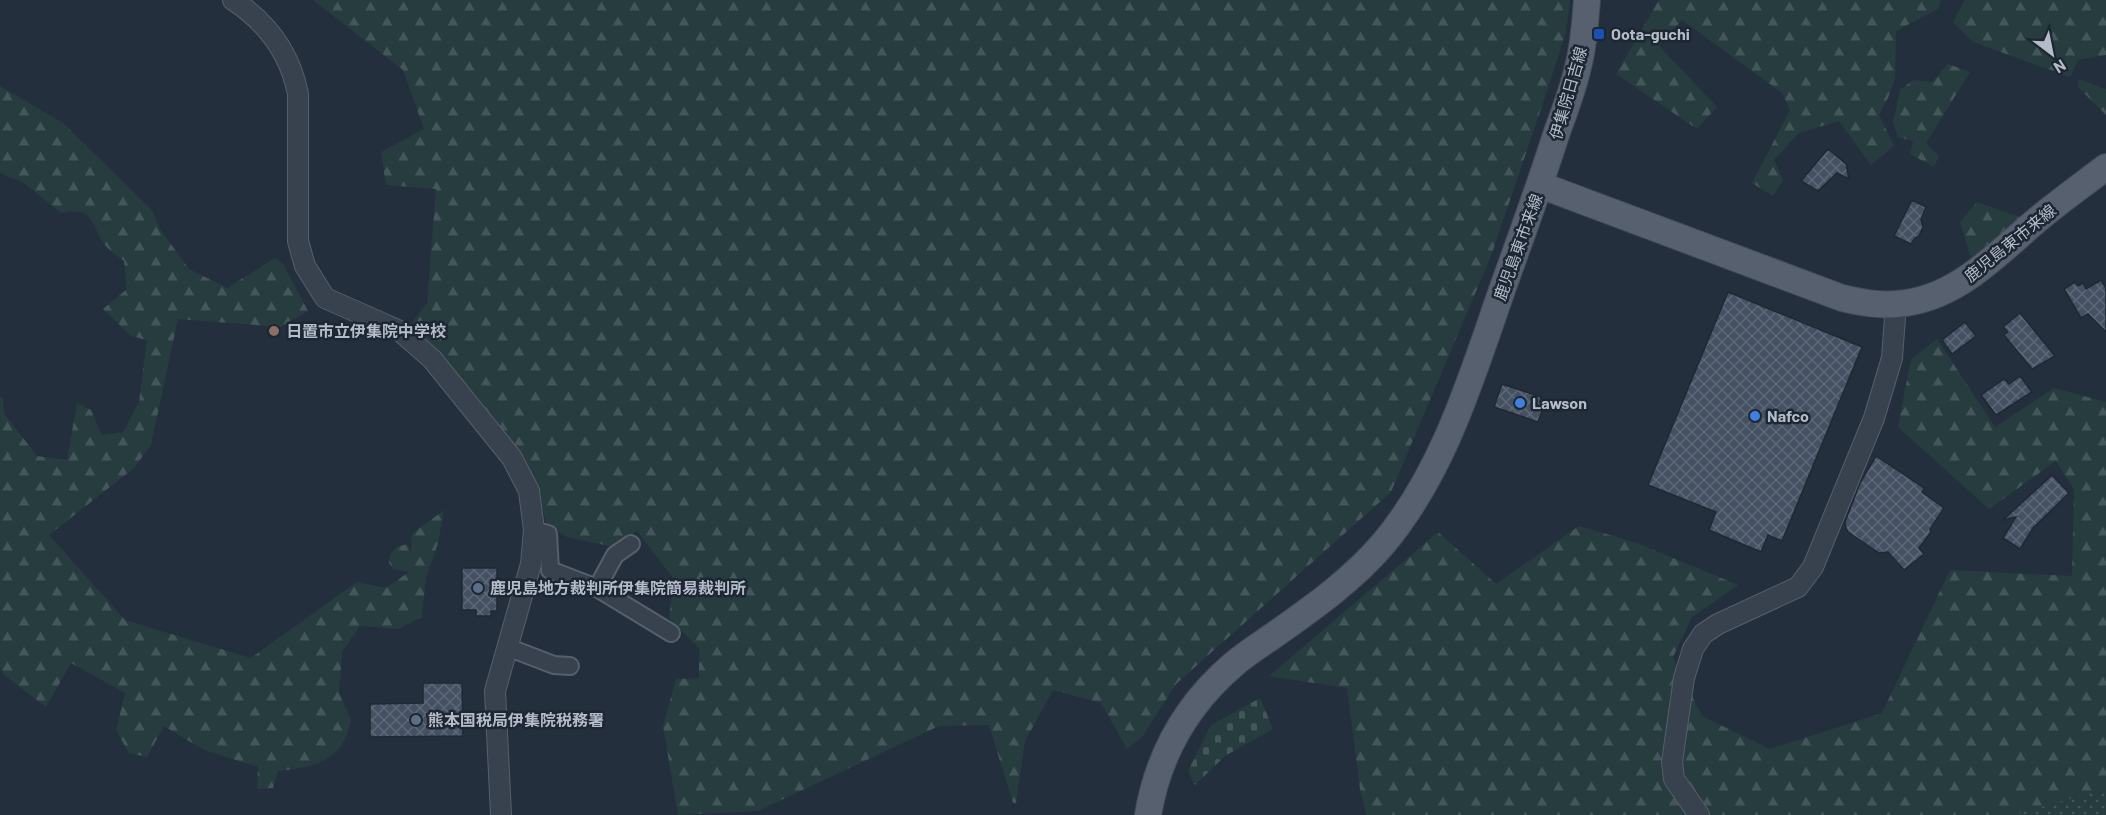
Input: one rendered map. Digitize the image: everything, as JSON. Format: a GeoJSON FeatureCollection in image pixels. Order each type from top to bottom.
{"type":"FeatureCollection","features":[{"type":"Feature","properties":{"kind":"main road","name":"伊集院日吉線"},"geometry":{"type":"LineString","coordinates":[[1540,184],[1578,66],[1585,33],[1587,0]]}},
{"type":"Feature","properties":{"kind":"main road","name":"鹿児島東市来線"},"geometry":{"type":"LineString","coordinates":[[1148,815],[1157,777],[1170,744],[1189,711],[1210,686],[1236,662],[1320,603],[1355,575],[1384,543],[1409,510],[1432,472],[1450,431],[1540,184],[1842,298],[1872,304],[1896,304],[1952,289],[2106,166]]}},
{"type":"Feature","properties":{"kind":"street"},"geometry":{"type":"LineString","coordinates":[[233,0],[254,15],[280,44],[295,78],[298,94],[298,242],[305,266],[325,298],[400,331],[432,359],[512,458],[529,491],[534,530],[531,564],[495,691],[501,815]]}},
{"type":"Feature","properties":{"kind":"street"},"geometry":{"type":"LineString","coordinates":[[1699,815],[1674,779],[1672,762],[1684,678],[1693,649],[1703,634],[1718,624],[1798,587],[1813,567],[1874,418],[1892,358],[1896,304]]}},
{"type":"Feature","properties":{"kind":"street"},"geometry":{"type":"LineString","coordinates":[[534,530],[548,534],[550,570],[597,588],[671,633]]}},
{"type":"Feature","properties":{"kind":"street"},"geometry":{"type":"LineString","coordinates":[[597,588],[615,555],[631,544]]}},
{"type":"Feature","properties":{"kind":"street"},"geometry":{"type":"LineString","coordinates":[[507,647],[554,665],[570,666]]}},
{"type":"Feature","properties":{"kind":"green space"},"geometry":{"type":"Polygon","coordinates":[[[313,0],[1570,0],[1566,32],[1491,256],[1391,492],[1176,684],[1142,737],[1127,749],[1101,703],[1053,690],[1025,741],[1016,803],[1013,803],[989,725],[939,726],[758,811],[678,815],[663,726],[676,679],[699,678],[699,648],[669,618],[674,579],[637,531],[614,547],[567,537],[546,523],[538,488],[527,462],[478,398],[412,323],[427,303],[436,189],[386,185],[381,152],[424,129],[403,70],[313,0]]]}},
{"type":"Feature","properties":{"kind":"green space"},"geometry":{"type":"Polygon","coordinates":[[[1659,0],[1941,0],[1938,9],[1896,31],[1895,78],[1879,115],[1894,146],[1871,165],[1839,121],[1799,133],[1774,160],[1783,180],[1773,196],[1752,183],[1790,110],[1782,93],[1682,20],[1659,46],[1717,107],[1697,129],[1616,74],[1659,0]]]}},
{"type":"Feature","properties":{"kind":"green space"},"geometry":{"type":"Polygon","coordinates":[[[1965,0],[2106,0],[2106,55],[2078,60],[2070,77],[1973,42],[1953,22],[1965,0]]]}},
{"type":"Feature","properties":{"kind":"green space"},"geometry":{"type":"Polygon","coordinates":[[[1948,64],[1970,72],[1926,143],[1939,156],[1934,167],[1910,154],[1913,141],[1898,137],[1893,122],[1900,90],[1913,80],[1932,82],[1948,64]]]}},
{"type":"Feature","properties":{"kind":"green space"},"geometry":{"type":"Polygon","coordinates":[[[2079,79],[2106,89],[2106,115],[2078,87],[2079,79]]]}},
{"type":"Feature","properties":{"kind":"green space"},"geometry":{"type":"Polygon","coordinates":[[[0,86],[63,123],[152,210],[160,229],[189,269],[227,288],[275,258],[283,264],[308,311],[280,327],[178,319],[151,445],[134,468],[49,535],[125,620],[251,658],[357,582],[386,588],[409,572],[393,569],[389,563],[390,554],[397,547],[407,544],[411,553],[412,534],[444,510],[438,543],[426,578],[422,617],[398,629],[360,626],[342,652],[339,693],[351,720],[344,741],[337,751],[322,761],[306,767],[278,771],[273,788],[257,789],[258,767],[204,750],[164,726],[147,757],[129,753],[116,730],[125,693],[71,663],[46,707],[4,675],[0,667],[0,397],[5,415],[37,456],[67,460],[77,403],[91,410],[102,435],[123,432],[139,402],[147,340],[131,336],[103,309],[127,289],[124,261],[105,245],[90,219],[81,212],[61,213],[24,183],[0,173],[0,86]]]}},
{"type":"Feature","properties":{"kind":"green space"},"geometry":{"type":"Polygon","coordinates":[[[1977,202],[2022,218],[1971,258],[1960,222],[1977,202]]]}},
{"type":"Feature","properties":{"kind":"green space"},"geometry":{"type":"Polygon","coordinates":[[[1937,339],[1995,427],[2054,388],[2106,402],[2106,815],[1366,815],[1360,789],[1347,688],[1269,676],[1438,532],[1496,584],[1579,526],[1637,543],[1738,585],[1692,617],[1673,657],[1702,716],[1770,749],[1882,713],[1950,570],[2072,576],[2074,489],[2056,461],[1989,509],[1898,427],[1911,359],[1937,339]]]}},
{"type":"Feature","properties":{"kind":"green space"},"geometry":{"type":"Polygon","coordinates":[[[1260,698],[1273,729],[1225,756],[1195,785],[1188,771],[1211,725],[1260,698]]]}},
{"type":"Feature","properties":{"kind":"green space"},"geometry":{"type":"Polygon","coordinates":[[[2106,788],[2106,815],[2014,815],[2106,788]]]}},
{"type":"Feature","properties":{"kind":"building"},"geometry":{"type":"Polygon","coordinates":[[[1828,149],[1846,164],[1849,179],[1837,173],[1818,191],[1801,181],[1828,149]]]}},
{"type":"Feature","properties":{"kind":"building"},"geometry":{"type":"Polygon","coordinates":[[[1912,200],[1926,207],[1921,219],[1923,227],[1919,236],[1911,244],[1894,236],[1912,200]]]}},
{"type":"Feature","properties":{"kind":"building"},"geometry":{"type":"Polygon","coordinates":[[[2101,280],[2106,288],[2106,332],[2088,314],[2081,318],[2064,289],[2075,282],[2078,286],[2083,283],[2086,289],[2101,280]]]}},
{"type":"Feature","properties":{"kind":"building","name":"Nafco"},"geometry":{"type":"Polygon","coordinates":[[[1728,292],[1862,347],[1782,541],[1768,535],[1761,552],[1709,530],[1716,512],[1648,485],[1728,292]]]}},
{"type":"Feature","properties":{"kind":"building"},"geometry":{"type":"Polygon","coordinates":[[[2020,313],[2055,356],[2032,369],[2004,335],[2008,332],[2003,327],[2020,313]]]}},
{"type":"Feature","properties":{"kind":"building"},"geometry":{"type":"Polygon","coordinates":[[[1965,322],[1976,336],[1952,354],[1942,340],[1965,322]]]}},
{"type":"Feature","properties":{"kind":"building"},"geometry":{"type":"Polygon","coordinates":[[[2020,376],[2032,392],[1996,415],[1981,395],[2004,379],[2009,384],[2020,376]]]}},
{"type":"Feature","properties":{"kind":"building"},"geometry":{"type":"Polygon","coordinates":[[[1502,384],[1541,397],[1540,401],[1545,402],[1538,422],[1494,407],[1502,384]]]}},
{"type":"Feature","properties":{"kind":"building"},"geometry":{"type":"Polygon","coordinates":[[[1876,456],[1924,488],[1922,492],[1944,508],[1919,548],[1924,554],[1904,570],[1888,552],[1879,553],[1848,532],[1846,528],[1845,522],[1860,483],[1876,456]]]}},
{"type":"Feature","properties":{"kind":"building"},"geometry":{"type":"Polygon","coordinates":[[[2052,475],[2069,493],[2033,528],[2020,549],[2003,538],[2016,517],[2003,520],[2052,475]]]}},
{"type":"Feature","properties":{"kind":"building"},"geometry":{"type":"Polygon","coordinates":[[[462,568],[497,568],[497,611],[491,611],[491,616],[476,616],[476,610],[462,610],[462,568]]]}},
{"type":"Feature","properties":{"kind":"building","name":"熊本国税局伊集院税務署"},"geometry":{"type":"Polygon","coordinates":[[[423,683],[462,683],[463,736],[370,737],[370,704],[423,703],[423,683]]]}},
{"type":"Feature","properties":{"kind":"place","name":"Oota-guchi"},"geometry":{"type":"Point","coordinates":[1599,34]}},
{"type":"Feature","properties":{"kind":"place","name":"日置市立伊集院中学校"},"geometry":{"type":"Point","coordinates":[274,331]}},
{"type":"Feature","properties":{"kind":"place","name":"Lawson"},"geometry":{"type":"Point","coordinates":[1520,403]}},
{"type":"Feature","properties":{"kind":"place","name":"Nafco"},"geometry":{"type":"Point","coordinates":[1755,416]}},
{"type":"Feature","properties":{"kind":"place","name":"鹿児島地方裁判所伊集院簡易裁判所"},"geometry":{"type":"Point","coordinates":[478,588]}},
{"type":"Feature","properties":{"kind":"place","name":"熊本国税局伊集院税務署"},"geometry":{"type":"Point","coordinates":[416,720]}}]}
